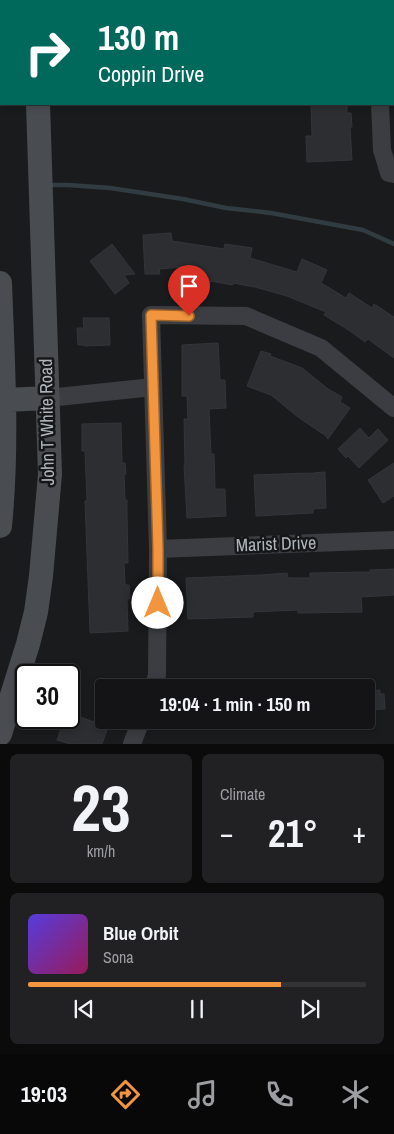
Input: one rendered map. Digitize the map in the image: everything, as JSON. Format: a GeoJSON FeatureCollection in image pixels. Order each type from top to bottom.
{"type":"FeatureCollection","features":[{"type":"Feature","properties":{"kind":"main road","name":"John T White Road"},"geometry":{"type":"LineString","coordinates":[[0,734],[36,612],[50,474],[38,105]]}},
{"type":"Feature","properties":{"kind":"main road"},"geometry":{"type":"LineString","coordinates":[[0,283],[5,400],[4,488],[0,526]]}},
{"type":"Feature","properties":{"kind":"main road"},"geometry":{"type":"LineString","coordinates":[[5,400],[48,398]]}},
{"type":"Feature","properties":{"kind":"street"},"geometry":{"type":"LineString","coordinates":[[380,105],[382,150],[389,173],[394,174]]}},
{"type":"Feature","properties":{"kind":"street"},"geometry":{"type":"LineString","coordinates":[[156,679],[158,548],[151,315],[246,316],[321,348],[394,408]]}},
{"type":"Feature","properties":{"kind":"street"},"geometry":{"type":"LineString","coordinates":[[48,398],[153,388]]}},
{"type":"Feature","properties":{"kind":"street","name":"Marist Drive"},"geometry":{"type":"LineString","coordinates":[[158,548],[394,540]]}},
{"type":"Feature","properties":{"kind":"street"},"geometry":{"type":"LineString","coordinates":[[132,744],[138,729]]}},
{"type":"Feature","properties":{"kind":"building"},"geometry":{"type":"Polygon","coordinates":[[[311,105],[347,105],[347,113],[351,113],[352,160],[307,162],[306,136],[312,136],[311,105]]]}},
{"type":"Feature","properties":{"kind":"building"},"geometry":{"type":"Polygon","coordinates":[[[171,233],[172,241],[224,249],[225,244],[252,248],[250,258],[297,272],[302,259],[327,270],[321,283],[346,298],[349,293],[372,308],[374,304],[394,317],[394,358],[368,339],[365,342],[324,315],[326,312],[287,296],[233,283],[233,285],[210,281],[210,284],[182,281],[184,267],[159,269],[160,274],[145,274],[143,235],[171,233]]]}},
{"type":"Feature","properties":{"kind":"building"},"geometry":{"type":"Polygon","coordinates":[[[112,244],[135,274],[124,275],[129,283],[115,294],[90,261],[112,244]]]}},
{"type":"Feature","properties":{"kind":"building"},"geometry":{"type":"Polygon","coordinates":[[[83,318],[109,318],[110,345],[78,345],[77,328],[84,328],[83,318]]]}},
{"type":"Feature","properties":{"kind":"building"},"geometry":{"type":"Polygon","coordinates":[[[218,343],[220,380],[225,380],[226,408],[209,409],[211,454],[214,454],[215,489],[225,489],[226,516],[187,518],[184,419],[188,419],[187,396],[182,396],[182,345],[218,343]]]}},
{"type":"Feature","properties":{"kind":"building"},"geometry":{"type":"Polygon","coordinates":[[[261,351],[302,368],[328,389],[342,397],[340,402],[350,408],[328,439],[323,433],[298,417],[271,395],[247,386],[261,351]]]}},
{"type":"Feature","properties":{"kind":"building"},"geometry":{"type":"Polygon","coordinates":[[[121,423],[122,463],[125,463],[125,500],[127,500],[128,563],[124,563],[125,585],[129,585],[130,599],[127,599],[128,631],[90,633],[85,501],[87,501],[85,451],[82,451],[82,424],[121,423]]]}},
{"type":"Feature","properties":{"kind":"building"},"geometry":{"type":"Polygon","coordinates":[[[360,428],[369,438],[378,429],[388,440],[359,468],[348,456],[346,458],[338,449],[360,428]]]}},
{"type":"Feature","properties":{"kind":"building"},"geometry":{"type":"Polygon","coordinates":[[[394,463],[394,496],[383,503],[368,480],[394,463]]]}},
{"type":"Feature","properties":{"kind":"building"},"geometry":{"type":"Polygon","coordinates":[[[325,472],[326,508],[313,509],[313,513],[256,516],[254,475],[325,472]]]}},
{"type":"Feature","properties":{"kind":"building"},"geometry":{"type":"Polygon","coordinates":[[[394,569],[394,595],[361,597],[362,612],[298,613],[298,610],[253,612],[253,617],[188,619],[186,578],[287,573],[288,578],[310,578],[310,573],[370,572],[370,570],[394,569]]]}},
{"type":"Feature","properties":{"kind":"building"},"geometry":{"type":"Polygon","coordinates":[[[375,690],[380,690],[380,694],[384,694],[385,709],[375,710],[375,690]]]}},
{"type":"Feature","properties":{"kind":"building"},"geometry":{"type":"Polygon","coordinates":[[[80,717],[95,722],[95,729],[107,729],[102,744],[70,744],[57,740],[61,729],[80,729],[80,717]]]}},
{"type":"Feature","properties":{"kind":"waterway"},"geometry":{"type":"LineString","coordinates":[[49,185],[110,188],[183,199],[226,208],[271,213],[363,230],[394,244]]}},
{"type":"Feature","properties":{"kind":"route"},"geometry":{"type":"LineString","coordinates":[[158,603],[151,315],[189,316]]}}]}
